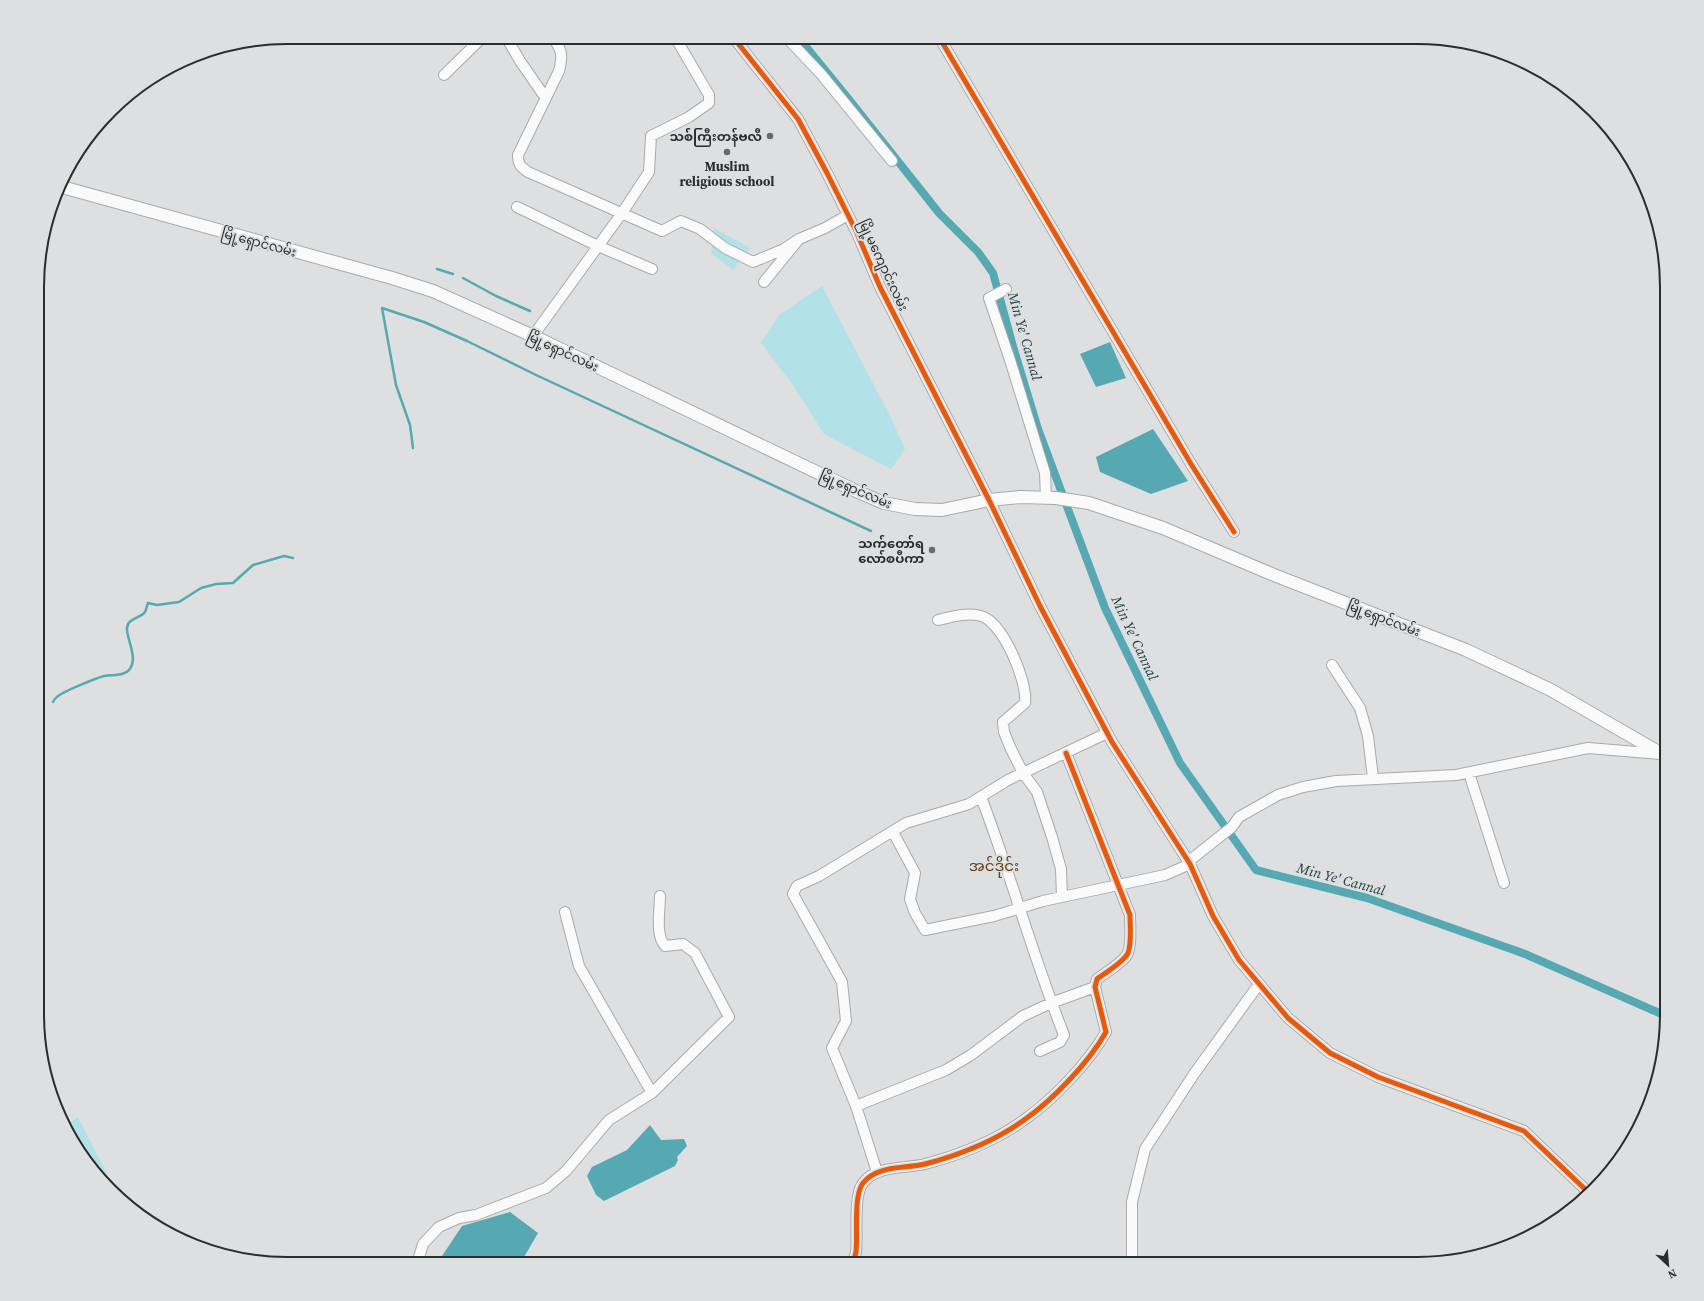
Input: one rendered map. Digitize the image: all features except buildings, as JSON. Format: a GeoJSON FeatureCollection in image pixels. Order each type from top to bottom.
{"type":"FeatureCollection","features":[{"type":"Feature","properties":{"kind":"main road","name":"မြို့ရှောင်လမ်း"},"geometry":{"type":"LineString","coordinates":[[65,188],[392,278],[433,291],[533,336],[884,503],[915,509],[942,510],[989,500],[1020,497],[1051,498],[1089,503],[1163,528],[1274,575],[1466,650],[1551,690],[1660,752]]}},
{"type":"Feature","properties":{"kind":"street"},"geometry":{"type":"LineString","coordinates":[[444,75],[470,44]]}},
{"type":"Feature","properties":{"kind":"street"},"geometry":{"type":"LineString","coordinates":[[510,44],[545,97]]}},
{"type":"Feature","properties":{"kind":"street"},"geometry":{"type":"LineString","coordinates":[[557,44],[560,49],[562,59],[558,71],[518,155],[518,162],[520,166],[528,172],[662,231],[681,221],[700,229],[725,248],[752,262],[784,249],[799,239],[825,228],[848,215]]}},
{"type":"Feature","properties":{"kind":"street"},"geometry":{"type":"LineString","coordinates":[[533,336],[622,213],[649,172],[651,136],[689,117],[709,103],[709,94],[678,44]]}},
{"type":"Feature","properties":{"kind":"street","name":"မြို့မကျောင်းလမ်း"},"geometry":{"type":"LineString","coordinates":[[737,44],[798,119],[848,215],[880,287],[989,500],[1040,606],[1107,734],[1190,862],[1213,916],[1239,960],[1288,1018],[1330,1053],[1378,1078],[1524,1131],[1585,1189]]}},
{"type":"Feature","properties":{"kind":"street"},"geometry":{"type":"LineString","coordinates":[[793,44],[821,74],[892,161]]}},
{"type":"Feature","properties":{"kind":"street"},"geometry":{"type":"LineString","coordinates":[[943,44],[1187,458],[1234,532]]}},
{"type":"Feature","properties":{"kind":"street"},"geometry":{"type":"LineString","coordinates":[[518,207],[598,246],[652,269]]}},
{"type":"Feature","properties":{"kind":"street"},"geometry":{"type":"LineString","coordinates":[[764,282],[799,239]]}},
{"type":"Feature","properties":{"kind":"street"},"geometry":{"type":"LineString","coordinates":[[1006,289],[989,298],[1043,466],[1046,488],[1051,498]]}},
{"type":"Feature","properties":{"kind":"street"},"geometry":{"type":"LineString","coordinates":[[938,620],[959,616],[982,616],[994,625],[1003,637],[1017,667],[1026,695],[1025,703],[1003,722],[1004,732],[1023,773],[1037,792],[1061,869],[1062,897]]}},
{"type":"Feature","properties":{"kind":"street"},"geometry":{"type":"LineString","coordinates":[[1332,665],[1360,708],[1368,736],[1373,778]]}},
{"type":"Feature","properties":{"kind":"street"},"geometry":{"type":"LineString","coordinates":[[877,1172],[856,1106],[832,1048],[846,1021],[842,982],[793,894],[797,886],[819,876],[906,823],[969,804],[1023,773],[1107,734]]}},
{"type":"Feature","properties":{"kind":"street"},"geometry":{"type":"LineString","coordinates":[[893,832],[915,873],[910,899],[915,913],[925,930],[994,916],[1062,897],[1165,875],[1190,862],[1232,827],[1239,817],[1284,793],[1303,787],[1336,781],[1373,778],[1456,775],[1588,748],[1660,755]]}},
{"type":"Feature","properties":{"kind":"street"},"geometry":{"type":"LineString","coordinates":[[855,1257],[858,1195],[862,1183],[877,1172],[924,1164],[964,1151],[999,1136],[1025,1120],[1061,1088],[1096,1049],[1106,1032],[1095,987],[1097,979],[1117,964],[1128,953],[1130,915],[1066,753]]}},
{"type":"Feature","properties":{"kind":"street"},"geometry":{"type":"LineString","coordinates":[[1469,773],[1504,883]]}},
{"type":"Feature","properties":{"kind":"street"},"geometry":{"type":"LineString","coordinates":[[981,797],[1000,847],[1051,1002],[1064,1035],[1060,1042],[1040,1051]]}},
{"type":"Feature","properties":{"kind":"street"},"geometry":{"type":"LineString","coordinates":[[419,1257],[423,1244],[439,1227],[459,1218],[476,1215],[546,1188],[566,1171],[609,1120],[652,1093],[729,1017],[696,953],[683,944],[665,946],[661,941],[659,925],[660,896]]}},
{"type":"Feature","properties":{"kind":"street"},"geometry":{"type":"LineString","coordinates":[[565,912],[579,966],[652,1093]]}},
{"type":"Feature","properties":{"kind":"street"},"geometry":{"type":"LineString","coordinates":[[1132,1257],[1132,1202],[1144,1149],[1194,1074],[1259,984]]}},
{"type":"Feature","properties":{"kind":"street"},"geometry":{"type":"LineString","coordinates":[[856,1106],[946,1070],[971,1055],[1024,1016],[1051,1002],[1095,987]]}},
{"type":"Feature","properties":{"kind":"shaded area"},"geometry":{"type":"Polygon","coordinates":[[[714,228],[750,248],[733,270],[711,253],[714,228]]]}},
{"type":"Feature","properties":{"kind":"shaded area"},"geometry":{"type":"Polygon","coordinates":[[[822,286],[889,414],[905,449],[891,469],[824,434],[791,382],[761,343],[779,315],[822,286]]]}},
{"type":"Feature","properties":{"kind":"shaded area"},"geometry":{"type":"Polygon","coordinates":[[[1110,342],[1126,378],[1096,387],[1080,354],[1110,342]]]}},
{"type":"Feature","properties":{"kind":"shaded area"},"geometry":{"type":"Polygon","coordinates":[[[1153,429],[1188,481],[1151,494],[1100,472],[1096,457],[1153,429]]]}},
{"type":"Feature","properties":{"kind":"shaded area"},"geometry":{"type":"Polygon","coordinates":[[[78,1117],[110,1181],[94,1162],[70,1123],[78,1117]]]}},
{"type":"Feature","properties":{"kind":"shaded area"},"geometry":{"type":"Polygon","coordinates":[[[650,1125],[661,1140],[684,1139],[687,1146],[677,1157],[678,1160],[675,1166],[604,1201],[596,1195],[587,1176],[592,1167],[627,1150],[650,1125]]]}},
{"type":"Feature","properties":{"kind":"shaded area"},"geometry":{"type":"Polygon","coordinates":[[[510,1212],[538,1233],[524,1257],[442,1257],[462,1226],[510,1212]]]}},
{"type":"Feature","properties":{"kind":"waterway","name":"Min Ye' Cannal"},"geometry":{"type":"LineString","coordinates":[[804,44],[939,213],[978,252],[993,273],[1038,429],[1105,608],[1180,763],[1256,870],[1367,898],[1525,954],[1660,1013]]}},
{"type":"Feature","properties":{"kind":"waterway"},"geometry":{"type":"LineString","coordinates":[[437,269],[453,274]]}},
{"type":"Feature","properties":{"kind":"waterway"},"geometry":{"type":"LineString","coordinates":[[463,278],[496,296],[530,311]]}},
{"type":"Feature","properties":{"kind":"waterway"},"geometry":{"type":"LineString","coordinates":[[413,448],[410,425],[396,385],[382,308],[424,322],[467,341],[536,375],[871,531]]}},
{"type":"Feature","properties":{"kind":"waterway"},"geometry":{"type":"LineString","coordinates":[[53,702],[55,698],[79,685],[104,676],[119,675],[128,671],[133,662],[133,657],[127,626],[131,621],[145,612],[148,603],[157,605],[179,602],[201,588],[216,584],[233,583],[253,565],[284,556],[293,558]]}},
{"type":"Feature","properties":{"kind":"cycle path"},"geometry":{"type":"LineString","coordinates":[[739,44],[798,119],[857,233],[880,287],[989,500],[1040,606],[1112,742],[1190,864],[1213,916],[1239,960],[1288,1018],[1330,1053],[1378,1077],[1524,1131],[1585,1189]]}},
{"type":"Feature","properties":{"kind":"cycle path"},"geometry":{"type":"LineString","coordinates":[[943,44],[1191,464],[1234,532]]}},
{"type":"Feature","properties":{"kind":"cycle path"},"geometry":{"type":"LineString","coordinates":[[855,1257],[858,1197],[863,1183],[869,1177],[883,1170],[917,1166],[951,1156],[989,1141],[1013,1128],[1047,1102],[1070,1080],[1090,1056],[1106,1032],[1095,987],[1097,979],[1119,964],[1128,953],[1130,939],[1130,915],[1066,753]]}},
{"type":"Feature","properties":{"kind":"place","name":"သစ်ကြီးတန်ဗလီ"},"geometry":{"type":"Point","coordinates":[770,136]}},
{"type":"Feature","properties":{"kind":"place","name":"Muslim religious school"},"geometry":{"type":"Point","coordinates":[727,152]}},
{"type":"Feature","properties":{"kind":"place","name":"သက်တော်ရ လော်စပီကာ"},"geometry":{"type":"Point","coordinates":[932,550]}},
{"type":"Feature","properties":{"kind":"district","name":"အင်ဒိုင်း"},"geometry":{"type":"Point","coordinates":[994,866]}}]}
